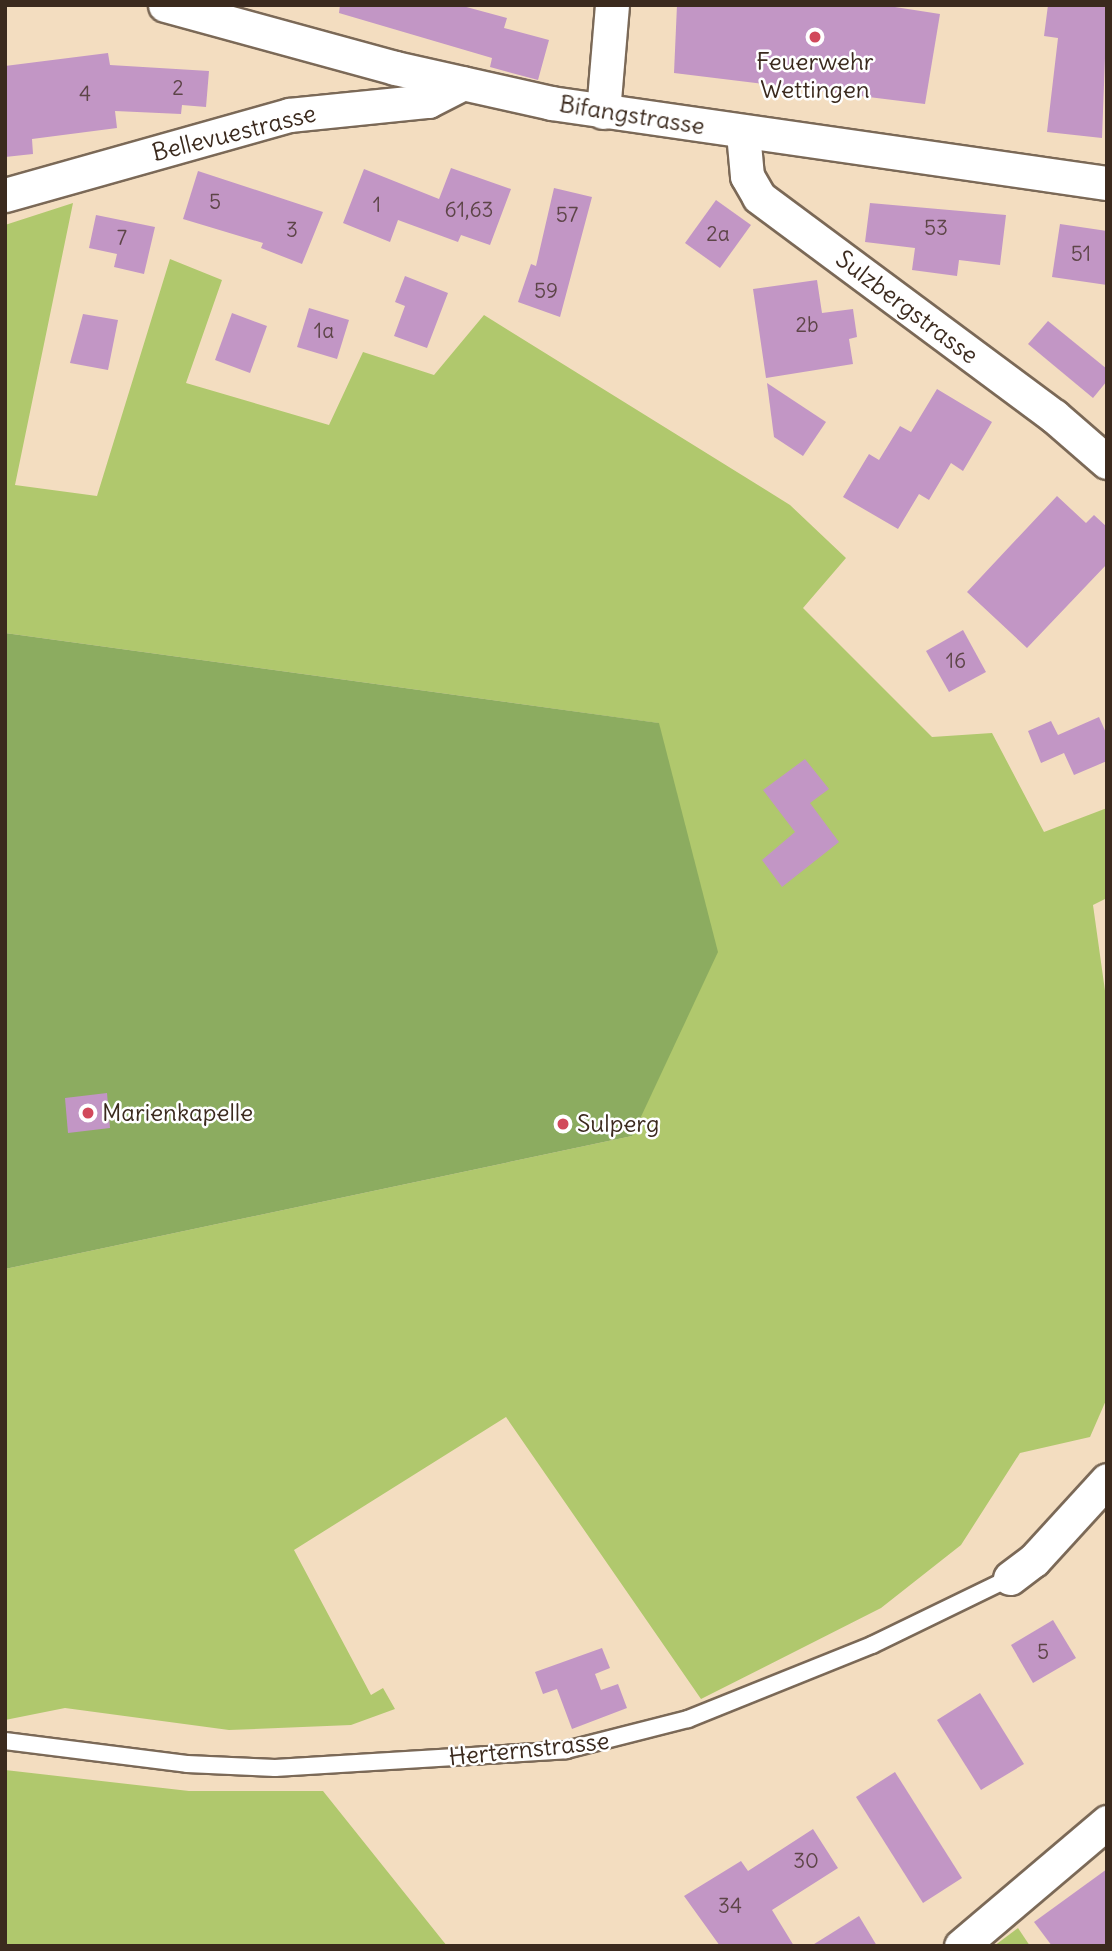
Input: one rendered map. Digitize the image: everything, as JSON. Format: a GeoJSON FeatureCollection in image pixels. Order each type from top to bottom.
{"type":"FeatureCollection","features":[{"type":"Feature","properties":{"kind":"street","name":"Bifangstrasse"},"geometry":{"type":"LineString","coordinates":[[165,5],[463,83],[603,112],[1107,183]]}},
{"type":"Feature","properties":{"kind":"street"},"geometry":{"type":"LineString","coordinates":[[603,112],[612,5]]}},
{"type":"Feature","properties":{"kind":"street","name":"Bellevuestrasse"},"geometry":{"type":"LineString","coordinates":[[5,195],[289,115],[428,101],[463,83]]}},
{"type":"Feature","properties":{"kind":"street","name":"Sulzbergstrasse"},"geometry":{"type":"LineString","coordinates":[[743,133],[747,176],[759,197],[1054,415],[1107,461]]}},
{"type":"Feature","properties":{"kind":"street","name":"Herternstrasse"},"geometry":{"type":"LineString","coordinates":[[1010,1578],[1034,1560],[1107,1480]]}},
{"type":"Feature","properties":{"kind":"street"},"geometry":{"type":"LineString","coordinates":[[961,1946],[1107,1822]]}},
{"type":"Feature","properties":{"kind":"lane","name":"Herternstrasse"},"geometry":{"type":"LineString","coordinates":[[5,1741],[187,1764],[275,1768],[566,1750],[688,1719],[872,1645],[1010,1578]]}},
{"type":"Feature","properties":{"kind":"green space"},"geometry":{"type":"Polygon","coordinates":[[[73,203],[15,485],[97,496],[170,259],[222,280],[186,383],[329,425],[363,352],[434,375],[484,315],[790,505],[846,558],[803,608],[932,737],[992,733],[1044,832],[1107,808],[1107,898],[1093,905],[1107,1005],[1107,1398],[1090,1437],[1020,1453],[961,1545],[881,1608],[701,1699],[506,1417],[294,1550],[371,1695],[383,1688],[395,1709],[351,1725],[229,1730],[65,1708],[5,1720],[5,1269],[632,1136],[658,723],[5,633],[5,225],[73,203]]]}},
{"type":"Feature","properties":{"kind":"green space"},"geometry":{"type":"Polygon","coordinates":[[[5,633],[659,723],[718,952],[632,1136],[5,1269],[5,633]]]}},
{"type":"Feature","properties":{"kind":"green space"},"geometry":{"type":"Polygon","coordinates":[[[5,1770],[189,1791],[323,1791],[447,1946],[5,1946],[5,1770]]]}},
{"type":"Feature","properties":{"kind":"green space"},"geometry":{"type":"Polygon","coordinates":[[[1018,1928],[1030,1946],[994,1946],[1018,1928]]]}},
{"type":"Feature","properties":{"kind":"building"},"geometry":{"type":"Polygon","coordinates":[[[340,5],[459,5],[507,18],[504,28],[549,40],[538,80],[490,67],[492,58],[339,13],[340,5]]]}},
{"type":"Feature","properties":{"kind":"building"},"geometry":{"type":"Polygon","coordinates":[[[677,5],[882,5],[940,14],[925,104],[674,73],[677,5]]]}},
{"type":"Feature","properties":{"kind":"building"},"geometry":{"type":"Polygon","coordinates":[[[1048,5],[1107,5],[1102,138],[1047,132],[1058,38],[1044,36],[1048,5]]]}},
{"type":"Feature","properties":{"kind":"building"},"geometry":{"type":"Polygon","coordinates":[[[108,53],[110,65],[209,71],[206,107],[182,105],[181,114],[115,111],[117,128],[32,139],[33,154],[5,157],[5,66],[108,53]]]}},
{"type":"Feature","properties":{"kind":"building"},"geometry":{"type":"Polygon","coordinates":[[[451,168],[511,189],[490,245],[461,235],[458,242],[398,220],[390,242],[343,223],[364,169],[439,199],[451,168]]]}},
{"type":"Feature","properties":{"kind":"building"},"geometry":{"type":"Polygon","coordinates":[[[198,171],[323,212],[302,264],[261,248],[263,243],[183,219],[198,171]]]}},
{"type":"Feature","properties":{"kind":"building"},"geometry":{"type":"Polygon","coordinates":[[[554,188],[592,197],[560,317],[518,302],[531,264],[536,266],[554,188]]]}},
{"type":"Feature","properties":{"kind":"building"},"geometry":{"type":"Polygon","coordinates":[[[716,200],[751,225],[720,268],[685,243],[716,200]]]}},
{"type":"Feature","properties":{"kind":"building"},"geometry":{"type":"Polygon","coordinates":[[[870,203],[1006,215],[1000,265],[959,260],[957,276],[912,270],[915,248],[865,242],[870,203]]]}},
{"type":"Feature","properties":{"kind":"building"},"geometry":{"type":"Polygon","coordinates":[[[96,215],[155,227],[144,274],[114,267],[117,254],[89,248],[96,215]]]}},
{"type":"Feature","properties":{"kind":"building"},"geometry":{"type":"Polygon","coordinates":[[[1060,224],[1107,231],[1107,285],[1052,277],[1060,224]]]}},
{"type":"Feature","properties":{"kind":"building"},"geometry":{"type":"Polygon","coordinates":[[[405,276],[448,293],[427,348],[394,336],[405,306],[395,302],[405,276]]]}},
{"type":"Feature","properties":{"kind":"building"},"geometry":{"type":"Polygon","coordinates":[[[817,280],[822,313],[853,309],[857,337],[849,339],[853,364],[766,378],[753,289],[817,280]]]}},
{"type":"Feature","properties":{"kind":"building"},"geometry":{"type":"Polygon","coordinates":[[[309,308],[349,320],[337,359],[297,347],[309,308]]]}},
{"type":"Feature","properties":{"kind":"building"},"geometry":{"type":"Polygon","coordinates":[[[232,313],[267,326],[250,373],[215,360],[232,313]]]}},
{"type":"Feature","properties":{"kind":"building"},"geometry":{"type":"Polygon","coordinates":[[[83,314],[118,320],[108,370],[70,363],[83,314]]]}},
{"type":"Feature","properties":{"kind":"building"},"geometry":{"type":"Polygon","coordinates":[[[1048,321],[1107,369],[1107,381],[1093,398],[1028,344],[1048,321]]]}},
{"type":"Feature","properties":{"kind":"building"},"geometry":{"type":"Polygon","coordinates":[[[767,383],[826,422],[803,456],[774,437],[767,383]]]}},
{"type":"Feature","properties":{"kind":"building"},"geometry":{"type":"Polygon","coordinates":[[[937,389],[992,422],[963,471],[951,463],[929,500],[919,494],[898,529],[843,497],[869,454],[879,460],[900,426],[911,432],[937,389]]]}},
{"type":"Feature","properties":{"kind":"building"},"geometry":{"type":"Polygon","coordinates":[[[1057,496],[1086,523],[1094,515],[1107,527],[1107,564],[1027,648],[967,592],[1057,496]]]}},
{"type":"Feature","properties":{"kind":"building"},"geometry":{"type":"Polygon","coordinates":[[[963,630],[986,672],[949,692],[926,651],[963,630]]]}},
{"type":"Feature","properties":{"kind":"building"},"geometry":{"type":"Polygon","coordinates":[[[1099,717],[1107,735],[1107,761],[1074,775],[1064,753],[1041,763],[1028,731],[1051,721],[1058,735],[1099,717]]]}},
{"type":"Feature","properties":{"kind":"building"},"geometry":{"type":"Polygon","coordinates":[[[805,759],[829,789],[810,803],[839,842],[782,887],[762,860],[795,832],[763,790],[805,759]]]}},
{"type":"Feature","properties":{"kind":"building","name":"Marienkapelle"},"geometry":{"type":"Polygon","coordinates":[[[107,1093],[110,1128],[68,1133],[65,1098],[107,1093]]]}},
{"type":"Feature","properties":{"kind":"building"},"geometry":{"type":"Polygon","coordinates":[[[1053,1620],[1076,1658],[1033,1683],[1011,1645],[1053,1620]]]}},
{"type":"Feature","properties":{"kind":"building"},"geometry":{"type":"Polygon","coordinates":[[[602,1648],[610,1668],[595,1674],[601,1690],[618,1684],[627,1708],[572,1729],[557,1689],[543,1694],[535,1672],[602,1648]]]}},
{"type":"Feature","properties":{"kind":"building"},"geometry":{"type":"Polygon","coordinates":[[[980,1693],[1024,1764],[981,1790],[937,1720],[980,1693]]]}},
{"type":"Feature","properties":{"kind":"building"},"geometry":{"type":"Polygon","coordinates":[[[895,1772],[962,1878],[923,1903],[856,1797],[895,1772]]]}},
{"type":"Feature","properties":{"kind":"building"},"geometry":{"type":"Polygon","coordinates":[[[813,1829],[838,1868],[772,1910],[794,1946],[720,1946],[684,1896],[741,1861],[748,1871],[813,1829]]]}},
{"type":"Feature","properties":{"kind":"building"},"geometry":{"type":"Polygon","coordinates":[[[1107,1869],[1107,1946],[1052,1946],[1034,1922],[1107,1869]]]}},
{"type":"Feature","properties":{"kind":"building"},"geometry":{"type":"Polygon","coordinates":[[[859,1916],[877,1946],[811,1946],[859,1916]]]}},
{"type":"Feature","properties":{"kind":"place","name":"Feuerwehr Wettingen"},"geometry":{"type":"Point","coordinates":[815,37]}},
{"type":"Feature","properties":{"kind":"place","name":"Marienkapelle"},"geometry":{"type":"Point","coordinates":[88,1113]}},
{"type":"Feature","properties":{"kind":"place","name":"Sulperg"},"geometry":{"type":"Point","coordinates":[563,1124]}}]}
